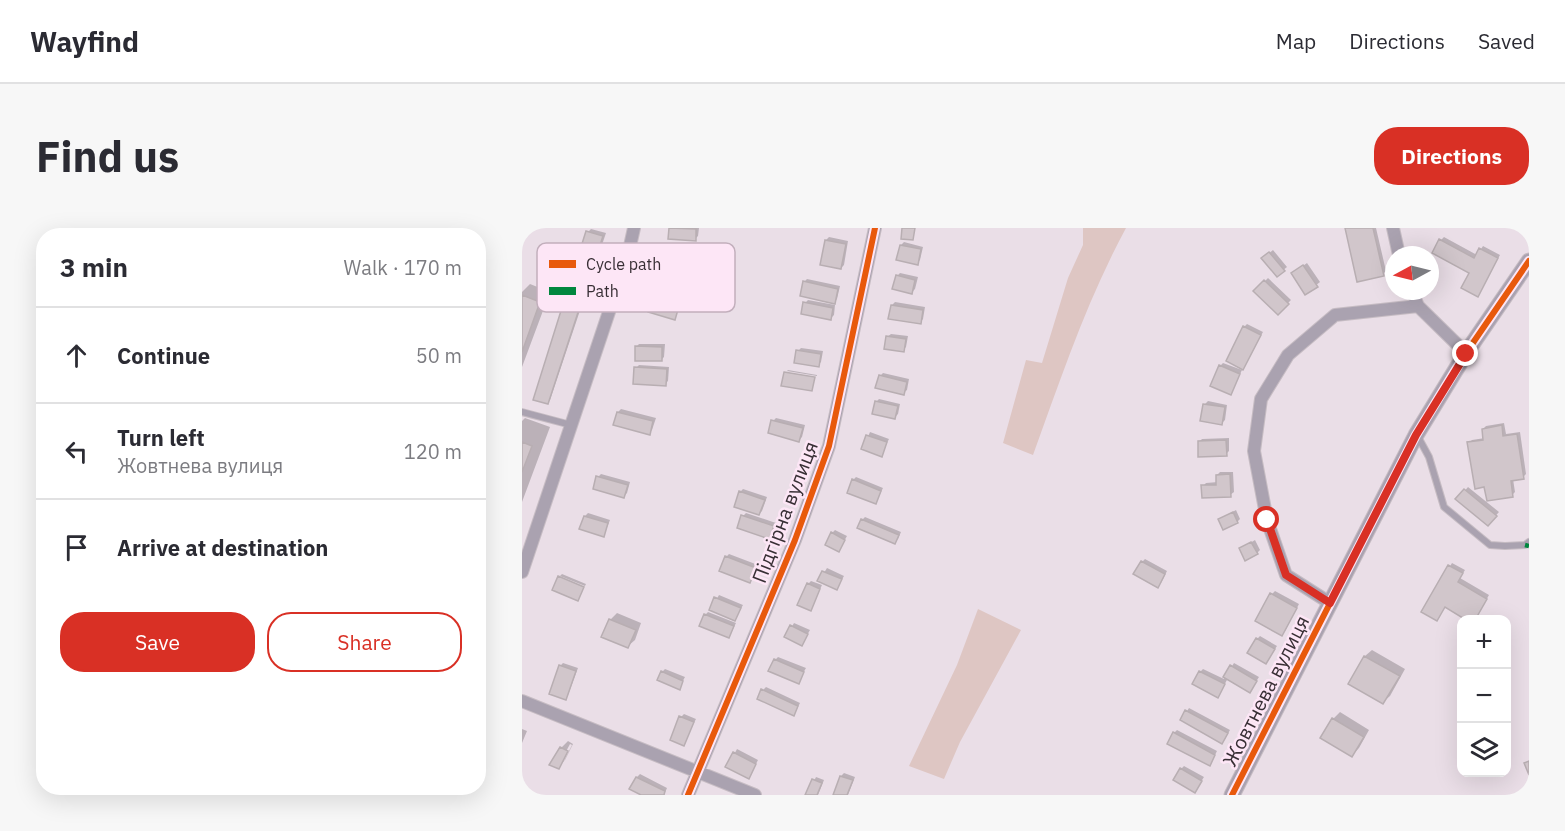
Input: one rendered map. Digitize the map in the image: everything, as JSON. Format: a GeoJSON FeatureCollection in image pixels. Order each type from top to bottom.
{"type":"FeatureCollection","features":[{"type":"Feature","properties":{"kind":"street"},"geometry":{"type":"LineString","coordinates":[[631,243],[634,228]]}},
{"type":"Feature","properties":{"kind":"street","name":"Підгірна вулиця"},"geometry":{"type":"LineString","coordinates":[[688,795],[795,540],[829,446],[875,228]]}},
{"type":"Feature","properties":{"kind":"street"},"geometry":{"type":"LineString","coordinates":[[1393,228],[1397,246]]}},
{"type":"Feature","properties":{"kind":"street","name":"Жовтнева вулиця"},"geometry":{"type":"LineString","coordinates":[[1233,794],[1416,435],[1466,354],[1529,261]]}},
{"type":"Feature","properties":{"kind":"street"},"geometry":{"type":"LineString","coordinates":[[1416,300],[1418,306],[1466,354]]}},
{"type":"Feature","properties":{"kind":"street"},"geometry":{"type":"LineString","coordinates":[[1330,603],[1286,575],[1267,520],[1254,450],[1261,399],[1288,355],[1335,315],[1418,306]]}},
{"type":"Feature","properties":{"kind":"street"},"geometry":{"type":"LineString","coordinates":[[522,572],[609,312]]}},
{"type":"Feature","properties":{"kind":"street"},"geometry":{"type":"LineString","coordinates":[[522,701],[755,795]]}},
{"type":"Feature","properties":{"kind":"lane"},"geometry":{"type":"LineString","coordinates":[[522,412],[571,425]]}},
{"type":"Feature","properties":{"kind":"lane"},"geometry":{"type":"LineString","coordinates":[[1416,435],[1429,457],[1444,507],[1490,545],[1515,546],[1529,542]]}},
{"type":"Feature","properties":{"kind":"shaded area"},"geometry":{"type":"Polygon","coordinates":[[[1083,228],[1126,228],[1087,311],[1033,455],[1003,443],[1026,360],[1042,363],[1068,278],[1083,245],[1083,228]]]}},
{"type":"Feature","properties":{"kind":"shaded area"},"geometry":{"type":"Polygon","coordinates":[[[978,609],[1021,630],[960,742],[944,779],[909,766],[957,665],[978,609]]]}},
{"type":"Feature","properties":{"kind":"building"},"geometry":{"type":"Polygon","coordinates":[[[669,228],[696,229],[696,241],[668,239],[669,228]]]}},
{"type":"Feature","properties":{"kind":"building"},"geometry":{"type":"Polygon","coordinates":[[[902,228],[915,228],[913,240],[901,239],[902,228]]]}},
{"type":"Feature","properties":{"kind":"building"},"geometry":{"type":"Polygon","coordinates":[[[1345,228],[1373,228],[1384,276],[1357,282],[1345,228]]]}},
{"type":"Feature","properties":{"kind":"building"},"geometry":{"type":"Polygon","coordinates":[[[586,231],[603,236],[601,243],[582,243],[586,231]]]}},
{"type":"Feature","properties":{"kind":"building"},"geometry":{"type":"Polygon","coordinates":[[[1439,239],[1474,258],[1479,248],[1498,258],[1478,297],[1461,288],[1469,273],[1439,257],[1439,246],[1436,246],[1439,239]]]}},
{"type":"Feature","properties":{"kind":"building"},"geometry":{"type":"Polygon","coordinates":[[[825,240],[846,244],[841,269],[820,265],[825,240]]]}},
{"type":"Feature","properties":{"kind":"building"},"geometry":{"type":"Polygon","coordinates":[[[900,245],[921,249],[918,265],[896,260],[900,245]]]}},
{"type":"Feature","properties":{"kind":"building"},"geometry":{"type":"Polygon","coordinates":[[[1269,252],[1285,271],[1277,277],[1261,258],[1269,252]]]}},
{"type":"Feature","properties":{"kind":"building"},"geometry":{"type":"Polygon","coordinates":[[[1303,265],[1318,287],[1305,295],[1291,273],[1303,265]]]}},
{"type":"Feature","properties":{"kind":"building"},"geometry":{"type":"Polygon","coordinates":[[[896,275],[915,280],[912,294],[892,289],[896,275]]]}},
{"type":"Feature","properties":{"kind":"building"},"geometry":{"type":"Polygon","coordinates":[[[1264,280],[1289,304],[1278,315],[1253,291],[1264,280]]]}},
{"type":"Feature","properties":{"kind":"building"},"geometry":{"type":"Polygon","coordinates":[[[803,281],[838,289],[835,304],[800,296],[803,281]]]}},
{"type":"Feature","properties":{"kind":"building"},"geometry":{"type":"Polygon","coordinates":[[[522,295],[537,301],[537,310],[522,352],[522,295]]]}},
{"type":"Feature","properties":{"kind":"building"},"geometry":{"type":"Polygon","coordinates":[[[803,302],[833,308],[831,320],[801,314],[803,302]]]}},
{"type":"Feature","properties":{"kind":"building"},"geometry":{"type":"Polygon","coordinates":[[[891,305],[923,310],[921,324],[888,319],[891,305]]]}},
{"type":"Feature","properties":{"kind":"building"},"geometry":{"type":"Polygon","coordinates":[[[561,312],[578,312],[548,404],[533,400],[561,312]]]}},
{"type":"Feature","properties":{"kind":"building"},"geometry":{"type":"Polygon","coordinates":[[[648,312],[677,312],[675,320],[648,312]]]}},
{"type":"Feature","properties":{"kind":"building"},"geometry":{"type":"Polygon","coordinates":[[[1243,326],[1261,335],[1243,370],[1226,361],[1243,326]]]}},
{"type":"Feature","properties":{"kind":"building"},"geometry":{"type":"Polygon","coordinates":[[[886,336],[906,339],[904,352],[884,349],[886,336]]]}},
{"type":"Feature","properties":{"kind":"building"},"geometry":{"type":"Polygon","coordinates":[[[635,346],[662,347],[662,361],[635,361],[635,346]]]}},
{"type":"Feature","properties":{"kind":"building"},"geometry":{"type":"Polygon","coordinates":[[[796,350],[821,354],[819,367],[794,363],[796,350]]]}},
{"type":"Feature","properties":{"kind":"building"},"geometry":{"type":"Polygon","coordinates":[[[1219,365],[1240,374],[1231,395],[1210,386],[1219,365]]]}},
{"type":"Feature","properties":{"kind":"building"},"geometry":{"type":"Polygon","coordinates":[[[634,367],[667,369],[666,386],[633,384],[634,367]]]}},
{"type":"Feature","properties":{"kind":"building"},"geometry":{"type":"Polygon","coordinates":[[[784,372],[815,377],[812,391],[781,386],[784,372]]]}},
{"type":"Feature","properties":{"kind":"building"},"geometry":{"type":"Polygon","coordinates":[[[879,375],[907,382],[904,395],[875,388],[879,375]]]}},
{"type":"Feature","properties":{"kind":"building"},"geometry":{"type":"Polygon","coordinates":[[[875,401],[898,406],[895,419],[872,414],[875,401]]]}},
{"type":"Feature","properties":{"kind":"building"},"geometry":{"type":"Polygon","coordinates":[[[1203,404],[1225,407],[1222,425],[1200,421],[1203,404]]]}},
{"type":"Feature","properties":{"kind":"building"},"geometry":{"type":"Polygon","coordinates":[[[617,412],[653,421],[650,435],[613,425],[617,412]]]}},
{"type":"Feature","properties":{"kind":"building"},"geometry":{"type":"Polygon","coordinates":[[[771,420],[803,428],[799,442],[768,433],[771,420]]]}},
{"type":"Feature","properties":{"kind":"building"},"geometry":{"type":"Polygon","coordinates":[[[1502,425],[1503,436],[1517,434],[1524,479],[1511,481],[1513,497],[1487,501],[1484,487],[1475,489],[1467,442],[1483,440],[1482,429],[1502,425]]]}},
{"type":"Feature","properties":{"kind":"building"},"geometry":{"type":"Polygon","coordinates":[[[866,435],[887,442],[882,457],[861,449],[866,435]]]}},
{"type":"Feature","properties":{"kind":"building"},"geometry":{"type":"Polygon","coordinates":[[[1226,440],[1227,456],[1198,457],[1198,441],[1226,440]]]}},
{"type":"Feature","properties":{"kind":"building"},"geometry":{"type":"Polygon","coordinates":[[[522,442],[532,446],[522,472],[522,442]]]}},
{"type":"Feature","properties":{"kind":"building"},"geometry":{"type":"Polygon","coordinates":[[[1230,474],[1231,497],[1202,498],[1201,485],[1216,485],[1216,475],[1230,474]]]}},
{"type":"Feature","properties":{"kind":"building"},"geometry":{"type":"Polygon","coordinates":[[[596,476],[628,485],[624,498],[593,489],[596,476]]]}},
{"type":"Feature","properties":{"kind":"building"},"geometry":{"type":"Polygon","coordinates":[[[852,479],[881,491],[876,504],[847,493],[852,479]]]}},
{"type":"Feature","properties":{"kind":"building"},"geometry":{"type":"Polygon","coordinates":[[[1464,489],[1497,516],[1488,526],[1455,499],[1464,489]]]}},
{"type":"Feature","properties":{"kind":"building"},"geometry":{"type":"Polygon","coordinates":[[[739,491],[765,500],[759,515],[734,507],[739,491]]]}},
{"type":"Feature","properties":{"kind":"building"},"geometry":{"type":"Polygon","coordinates":[[[1233,512],[1238,523],[1223,530],[1218,519],[1233,512]]]}},
{"type":"Feature","properties":{"kind":"building"},"geometry":{"type":"Polygon","coordinates":[[[741,515],[774,526],[769,539],[737,528],[741,515]]]}},
{"type":"Feature","properties":{"kind":"building"},"geometry":{"type":"Polygon","coordinates":[[[584,516],[608,523],[604,537],[579,529],[584,516]]]}},
{"type":"Feature","properties":{"kind":"building"},"geometry":{"type":"Polygon","coordinates":[[[861,519],[899,535],[895,544],[857,528],[861,519]]]}},
{"type":"Feature","properties":{"kind":"building"},"geometry":{"type":"Polygon","coordinates":[[[831,532],[845,540],[839,552],[825,545],[831,532]]]}},
{"type":"Feature","properties":{"kind":"building"},"geometry":{"type":"Polygon","coordinates":[[[1251,542],[1258,554],[1245,561],[1239,548],[1251,542]]]}},
{"type":"Feature","properties":{"kind":"building"},"geometry":{"type":"Polygon","coordinates":[[[725,556],[756,568],[750,583],[719,571],[725,556]]]}},
{"type":"Feature","properties":{"kind":"building"},"geometry":{"type":"Polygon","coordinates":[[[1141,561],[1165,574],[1158,588],[1133,574],[1141,561]]]}},
{"type":"Feature","properties":{"kind":"building"},"geometry":{"type":"Polygon","coordinates":[[[1448,565],[1463,573],[1458,582],[1487,599],[1478,615],[1458,615],[1445,607],[1437,621],[1421,612],[1448,565]]]}},
{"type":"Feature","properties":{"kind":"building"},"geometry":{"type":"Polygon","coordinates":[[[822,571],[842,579],[837,590],[817,581],[822,571]]]}},
{"type":"Feature","properties":{"kind":"building"},"geometry":{"type":"Polygon","coordinates":[[[558,576],[584,587],[578,601],[552,590],[558,576]]]}},
{"type":"Feature","properties":{"kind":"building"},"geometry":{"type":"Polygon","coordinates":[[[807,583],[820,589],[811,611],[797,605],[807,583]]]}},
{"type":"Feature","properties":{"kind":"building"},"geometry":{"type":"Polygon","coordinates":[[[1270,593],[1297,608],[1282,636],[1255,621],[1270,593]]]}},
{"type":"Feature","properties":{"kind":"building"},"geometry":{"type":"Polygon","coordinates":[[[714,597],[741,608],[735,621],[709,610],[714,597]]]}},
{"type":"Feature","properties":{"kind":"building"},"geometry":{"type":"Polygon","coordinates":[[[704,614],[734,626],[729,638],[699,626],[704,614]]]}},
{"type":"Feature","properties":{"kind":"building"},"geometry":{"type":"Polygon","coordinates":[[[609,619],[636,630],[628,648],[601,637],[609,619]]]}},
{"type":"Feature","properties":{"kind":"building"},"geometry":{"type":"Polygon","coordinates":[[[790,625],[808,634],[802,646],[784,637],[790,625]]]}},
{"type":"Feature","properties":{"kind":"building"},"geometry":{"type":"Polygon","coordinates":[[[1256,638],[1275,649],[1266,664],[1247,653],[1256,638]]]}},
{"type":"Feature","properties":{"kind":"building"},"geometry":{"type":"Polygon","coordinates":[[[1364,656],[1400,676],[1383,704],[1348,684],[1364,656]]]}},
{"type":"Feature","properties":{"kind":"building"},"geometry":{"type":"Polygon","coordinates":[[[774,659],[804,672],[799,684],[768,671],[774,659]]]}},
{"type":"Feature","properties":{"kind":"building"},"geometry":{"type":"Polygon","coordinates":[[[559,665],[576,671],[566,700],[549,694],[559,665]]]}},
{"type":"Feature","properties":{"kind":"building"},"geometry":{"type":"Polygon","coordinates":[[[1230,665],[1257,681],[1250,693],[1223,677],[1230,665]]]}},
{"type":"Feature","properties":{"kind":"building"},"geometry":{"type":"Polygon","coordinates":[[[661,671],[683,681],[680,690],[657,680],[661,671]]]}},
{"type":"Feature","properties":{"kind":"building"},"geometry":{"type":"Polygon","coordinates":[[[1199,671],[1225,684],[1218,698],[1192,684],[1199,671]]]}},
{"type":"Feature","properties":{"kind":"building"},"geometry":{"type":"Polygon","coordinates":[[[761,689],[798,706],[794,716],[757,699],[761,689]]]}},
{"type":"Feature","properties":{"kind":"building"},"geometry":{"type":"Polygon","coordinates":[[[1185,710],[1228,733],[1222,744],[1180,720],[1185,710]]]}},
{"type":"Feature","properties":{"kind":"building"},"geometry":{"type":"Polygon","coordinates":[[[679,716],[694,722],[684,746],[670,740],[679,716]]]}},
{"type":"Feature","properties":{"kind":"building"},"geometry":{"type":"Polygon","coordinates":[[[1332,718],[1364,737],[1352,757],[1320,738],[1332,718]]]}},
{"type":"Feature","properties":{"kind":"building"},"geometry":{"type":"Polygon","coordinates":[[[1173,732],[1215,755],[1210,766],[1167,744],[1173,732]]]}},
{"type":"Feature","properties":{"kind":"building"},"geometry":{"type":"Polygon","coordinates":[[[560,747],[568,751],[559,769],[549,765],[560,747]]]}},
{"type":"Feature","properties":{"kind":"building"},"geometry":{"type":"Polygon","coordinates":[[[733,752],[756,764],[749,779],[725,767],[733,752]]]}},
{"type":"Feature","properties":{"kind":"building"},"geometry":{"type":"Polygon","coordinates":[[[1529,761],[1529,775],[1524,763],[1529,761]]]}},
{"type":"Feature","properties":{"kind":"building"},"geometry":{"type":"Polygon","coordinates":[[[1180,768],[1202,781],[1195,793],[1173,780],[1180,768]]]}},
{"type":"Feature","properties":{"kind":"building"},"geometry":{"type":"Polygon","coordinates":[[[840,776],[853,780],[847,795],[833,795],[840,776]]]}},
{"type":"Feature","properties":{"kind":"building"},"geometry":{"type":"Polygon","coordinates":[[[636,777],[665,791],[664,795],[641,795],[629,789],[636,777]]]}},
{"type":"Feature","properties":{"kind":"building"},"geometry":{"type":"Polygon","coordinates":[[[812,779],[822,783],[817,795],[805,795],[812,779]]]}},
{"type":"Feature","properties":{"kind":"marked path"},"geometry":{"type":"LineString","coordinates":[[1525,545],[1529,546]]}},
{"type":"Feature","properties":{"kind":"cycle path"},"geometry":{"type":"LineString","coordinates":[[688,795],[795,540],[829,446],[875,228]]}},
{"type":"Feature","properties":{"kind":"cycle path"},"geometry":{"type":"LineString","coordinates":[[1232,795],[1416,435],[1466,353],[1529,261]]}},
{"type":"Feature","properties":{"kind":"route"},"geometry":{"type":"LineString","coordinates":[[1267,520],[1286,575],[1330,603],[1416,435],[1466,354]]}}]}
